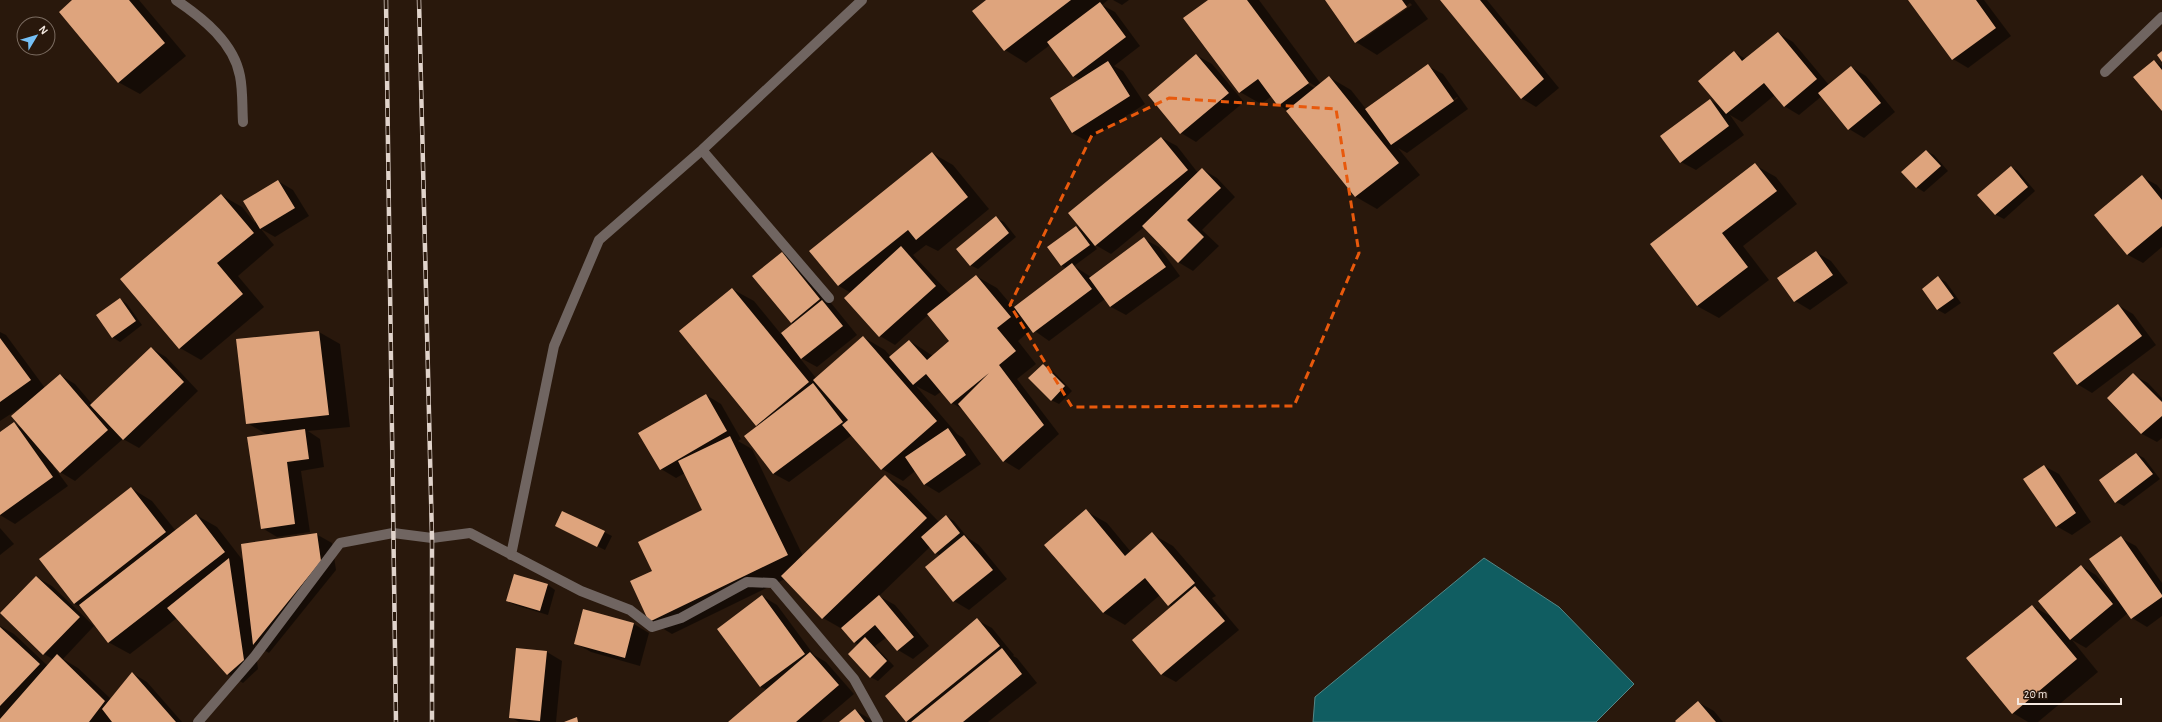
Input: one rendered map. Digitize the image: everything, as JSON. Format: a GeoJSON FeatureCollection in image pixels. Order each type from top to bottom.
{"type":"FeatureCollection","features":[{"type":"Feature","properties":{"kind":"street"},"geometry":{"type":"LineString","coordinates":[[176,0],[194,12],[228,45],[240,75],[243,122]]}},
{"type":"Feature","properties":{"kind":"street"},"geometry":{"type":"LineString","coordinates":[[511,555],[554,346],[599,240],[702,150],[862,0]]}},
{"type":"Feature","properties":{"kind":"street"},"geometry":{"type":"LineString","coordinates":[[2105,72],[2162,17]]}},
{"type":"Feature","properties":{"kind":"street"},"geometry":{"type":"LineString","coordinates":[[702,150],[829,298]]}},
{"type":"Feature","properties":{"kind":"street"},"geometry":{"type":"LineString","coordinates":[[198,722],[255,656],[340,543],[393,533],[432,538],[470,533],[581,591],[630,610],[652,627],[680,618],[747,582],[773,583],[854,679],[878,722]]}},
{"type":"Feature","properties":{"kind":"highlighted area"},"geometry":{"type":"Polygon","coordinates":[[[1169,98],[1336,109],[1359,253],[1294,406],[1072,407],[1010,305],[1092,135],[1169,98]]]}},
{"type":"Feature","properties":{"kind":"water"},"geometry":{"type":"Polygon","coordinates":[[[1484,558],[1559,607],[1634,684],[1596,722],[1313,722],[1315,697],[1484,558]]]}},
{"type":"Feature","properties":{"kind":"building"},"geometry":{"type":"Polygon","coordinates":[[[72,0],[129,0],[165,43],[118,83],[59,12],[72,0]]]}},
{"type":"Feature","properties":{"kind":"building"},"geometry":{"type":"Polygon","coordinates":[[[986,0],[1071,0],[1004,51],[972,11],[986,0]]]}},
{"type":"Feature","properties":{"kind":"building"},"geometry":{"type":"Polygon","coordinates":[[[1208,0],[1247,0],[1309,83],[1278,106],[1258,79],[1239,93],[1183,18],[1208,0]]]}},
{"type":"Feature","properties":{"kind":"building"},"geometry":{"type":"Polygon","coordinates":[[[1325,0],[1402,0],[1407,7],[1355,43],[1325,0]]]}},
{"type":"Feature","properties":{"kind":"building"},"geometry":{"type":"Polygon","coordinates":[[[1440,0],[1480,0],[1544,79],[1521,99],[1440,0]]]}},
{"type":"Feature","properties":{"kind":"building"},"geometry":{"type":"Polygon","coordinates":[[[1908,0],[1976,0],[1996,28],[1952,60],[1908,0]]]}},
{"type":"Feature","properties":{"kind":"building"},"geometry":{"type":"Polygon","coordinates":[[[1100,2],[1126,37],[1073,77],[1047,42],[1100,2]]]}},
{"type":"Feature","properties":{"kind":"building"},"geometry":{"type":"Polygon","coordinates":[[[1778,32],[1817,79],[1784,107],[1764,83],[1726,114],[1698,81],[1734,51],[1742,61],[1778,32]]]}},
{"type":"Feature","properties":{"kind":"building"},"geometry":{"type":"Polygon","coordinates":[[[2162,51],[2162,62],[2157,55],[2162,51]]]}},
{"type":"Feature","properties":{"kind":"building"},"geometry":{"type":"Polygon","coordinates":[[[1196,54],[1229,93],[1180,134],[1148,95],[1196,54]]]}},
{"type":"Feature","properties":{"kind":"building"},"geometry":{"type":"Polygon","coordinates":[[[2154,60],[2162,70],[2162,111],[2133,77],[2154,60]]]}},
{"type":"Feature","properties":{"kind":"building"},"geometry":{"type":"Polygon","coordinates":[[[1108,61],[1130,96],[1072,133],[1050,98],[1108,61]]]}},
{"type":"Feature","properties":{"kind":"building"},"geometry":{"type":"Polygon","coordinates":[[[1428,64],[1454,101],[1391,145],[1365,109],[1428,64]]]}},
{"type":"Feature","properties":{"kind":"building"},"geometry":{"type":"Polygon","coordinates":[[[1851,66],[1881,103],[1848,130],[1818,93],[1851,66]]]}},
{"type":"Feature","properties":{"kind":"building"},"geometry":{"type":"Polygon","coordinates":[[[1329,76],[1399,163],[1355,197],[1286,111],[1329,76]]]}},
{"type":"Feature","properties":{"kind":"building"},"geometry":{"type":"Polygon","coordinates":[[[1710,99],[1729,126],[1680,163],[1660,136],[1710,99]]]}},
{"type":"Feature","properties":{"kind":"building"},"geometry":{"type":"Polygon","coordinates":[[[1161,137],[1188,170],[1095,246],[1068,213],[1161,137]]]}},
{"type":"Feature","properties":{"kind":"building"},"geometry":{"type":"Polygon","coordinates":[[[1926,150],[1941,166],[1916,188],[1901,172],[1926,150]]]}},
{"type":"Feature","properties":{"kind":"building"},"geometry":{"type":"Polygon","coordinates":[[[932,152],[968,197],[916,240],[908,230],[838,286],[809,251],[932,152]]]}},
{"type":"Feature","properties":{"kind":"building"},"geometry":{"type":"Polygon","coordinates":[[[1755,163],[1777,191],[1722,233],[1748,267],[1697,306],[1650,244],[1755,163]]]}},
{"type":"Feature","properties":{"kind":"building"},"geometry":{"type":"Polygon","coordinates":[[[2011,166],[2028,187],[1995,215],[1977,195],[2011,166]]]}},
{"type":"Feature","properties":{"kind":"building"},"geometry":{"type":"Polygon","coordinates":[[[1202,168],[1221,188],[1187,220],[1204,237],[1178,263],[1142,226],[1202,168]]]}},
{"type":"Feature","properties":{"kind":"building"},"geometry":{"type":"Polygon","coordinates":[[[2142,175],[2162,200],[2162,226],[2127,255],[2094,215],[2142,175]]]}},
{"type":"Feature","properties":{"kind":"building"},"geometry":{"type":"Polygon","coordinates":[[[278,180],[295,208],[260,229],[243,201],[278,180]]]}},
{"type":"Feature","properties":{"kind":"building"},"geometry":{"type":"Polygon","coordinates":[[[221,194],[254,233],[217,263],[243,294],[179,349],[120,279],[221,194]]]}},
{"type":"Feature","properties":{"kind":"building"},"geometry":{"type":"Polygon","coordinates":[[[996,216],[1009,233],[970,266],[956,249],[996,216]]]}},
{"type":"Feature","properties":{"kind":"building"},"geometry":{"type":"Polygon","coordinates":[[[1076,226],[1090,245],[1061,266],[1047,247],[1076,226]]]}},
{"type":"Feature","properties":{"kind":"building"},"geometry":{"type":"Polygon","coordinates":[[[1144,237],[1166,267],[1110,307],[1089,278],[1144,237]]]}},
{"type":"Feature","properties":{"kind":"building"},"geometry":{"type":"Polygon","coordinates":[[[901,246],[936,286],[879,337],[844,298],[901,246]]]}},
{"type":"Feature","properties":{"kind":"building"},"geometry":{"type":"Polygon","coordinates":[[[1816,251],[1833,275],[1794,302],[1777,278],[1816,251]]]}},
{"type":"Feature","properties":{"kind":"building"},"geometry":{"type":"Polygon","coordinates":[[[782,252],[820,299],[791,323],[752,276],[782,252]]]}},
{"type":"Feature","properties":{"kind":"building"},"geometry":{"type":"Polygon","coordinates":[[[1072,263],[1092,289],[1033,333],[1014,307],[1072,263]]]}},
{"type":"Feature","properties":{"kind":"building"},"geometry":{"type":"Polygon","coordinates":[[[976,275],[1011,317],[997,328],[1016,351],[999,365],[1044,425],[1003,462],[958,404],[989,373],[951,404],[926,374],[913,385],[889,357],[909,340],[927,360],[949,341],[927,314],[976,275]]]}},
{"type":"Feature","properties":{"kind":"building"},"geometry":{"type":"Polygon","coordinates":[[[1938,276],[1954,298],[1937,310],[1922,289],[1938,276]]]}},
{"type":"Feature","properties":{"kind":"building"},"geometry":{"type":"Polygon","coordinates":[[[732,288],[809,382],[756,426],[679,331],[732,288]]]}},
{"type":"Feature","properties":{"kind":"building"},"geometry":{"type":"Polygon","coordinates":[[[120,298],[136,321],[112,338],[96,315],[120,298]]]}},
{"type":"Feature","properties":{"kind":"building"},"geometry":{"type":"Polygon","coordinates":[[[822,300],[843,326],[801,359],[781,333],[822,300]]]}},
{"type":"Feature","properties":{"kind":"building"},"geometry":{"type":"Polygon","coordinates":[[[2118,304],[2142,336],[2077,385],[2053,353],[2118,304]]]}},
{"type":"Feature","properties":{"kind":"building"},"geometry":{"type":"Polygon","coordinates":[[[319,331],[329,415],[246,424],[236,339],[319,331]]]}},
{"type":"Feature","properties":{"kind":"building"},"geometry":{"type":"Polygon","coordinates":[[[863,336],[937,421],[881,470],[842,425],[848,420],[813,380],[863,336]]]}},
{"type":"Feature","properties":{"kind":"building"},"geometry":{"type":"Polygon","coordinates":[[[0,338],[31,380],[0,402],[0,338]]]}},
{"type":"Feature","properties":{"kind":"building"},"geometry":{"type":"Polygon","coordinates":[[[151,347],[184,382],[123,440],[90,405],[151,347]]]}},
{"type":"Feature","properties":{"kind":"building"},"geometry":{"type":"Polygon","coordinates":[[[1043,364],[1065,386],[1051,401],[1028,378],[1043,364]]]}},
{"type":"Feature","properties":{"kind":"building"},"geometry":{"type":"Polygon","coordinates":[[[2133,373],[2162,402],[2162,416],[2141,434],[2107,398],[2133,373]]]}},
{"type":"Feature","properties":{"kind":"building"},"geometry":{"type":"Polygon","coordinates":[[[60,374],[108,430],[60,473],[11,416],[60,374]]]}},
{"type":"Feature","properties":{"kind":"building"},"geometry":{"type":"Polygon","coordinates":[[[813,383],[843,422],[773,474],[744,436],[813,383]]]}},
{"type":"Feature","properties":{"kind":"building"},"geometry":{"type":"Polygon","coordinates":[[[706,394],[727,431],[660,470],[638,433],[706,394]]]}},
{"type":"Feature","properties":{"kind":"building"},"geometry":{"type":"Polygon","coordinates":[[[14,422],[53,477],[0,515],[0,432],[14,422]]]}},
{"type":"Feature","properties":{"kind":"building"},"geometry":{"type":"Polygon","coordinates":[[[948,428],[966,455],[924,485],[905,457],[948,428]]]}},
{"type":"Feature","properties":{"kind":"building"},"geometry":{"type":"Polygon","coordinates":[[[305,429],[309,459],[287,462],[295,524],[261,529],[247,437],[305,429]]]}},
{"type":"Feature","properties":{"kind":"building"},"geometry":{"type":"Polygon","coordinates":[[[730,436],[788,555],[649,622],[630,581],[652,571],[638,542],[702,510],[678,461],[730,436]]]}},
{"type":"Feature","properties":{"kind":"building"},"geometry":{"type":"Polygon","coordinates":[[[2136,453],[2153,474],[2115,503],[2099,480],[2136,453]]]}},
{"type":"Feature","properties":{"kind":"building"},"geometry":{"type":"Polygon","coordinates":[[[2044,465],[2076,513],[2056,527],[2023,479],[2044,465]]]}},
{"type":"Feature","properties":{"kind":"building"},"geometry":{"type":"Polygon","coordinates":[[[885,475],[927,518],[822,619],[781,576],[885,475]]]}},
{"type":"Feature","properties":{"kind":"building"},"geometry":{"type":"Polygon","coordinates":[[[131,487],[166,532],[74,604],[39,559],[131,487]]]}},
{"type":"Feature","properties":{"kind":"building"},"geometry":{"type":"Polygon","coordinates":[[[1086,509],[1125,556],[1152,532],[1195,583],[1168,606],[1145,578],[1103,613],[1044,545],[1086,509]]]}},
{"type":"Feature","properties":{"kind":"building"},"geometry":{"type":"Polygon","coordinates":[[[562,511],[605,531],[597,547],[555,526],[562,511]]]}},
{"type":"Feature","properties":{"kind":"building"},"geometry":{"type":"Polygon","coordinates":[[[196,514],[225,552],[108,643],[79,605],[196,514]]]}},
{"type":"Feature","properties":{"kind":"building"},"geometry":{"type":"Polygon","coordinates":[[[946,515],[960,533],[935,554],[921,537],[946,515]]]}},
{"type":"Feature","properties":{"kind":"building"},"geometry":{"type":"Polygon","coordinates":[[[317,533],[321,561],[253,645],[241,544],[317,533]]]}},
{"type":"Feature","properties":{"kind":"building"},"geometry":{"type":"Polygon","coordinates":[[[964,535],[993,570],[953,602],[925,567],[964,535]]]}},
{"type":"Feature","properties":{"kind":"building"},"geometry":{"type":"Polygon","coordinates":[[[2121,536],[2162,595],[2162,597],[2131,619],[2089,559],[2121,536]]]}},
{"type":"Feature","properties":{"kind":"building"},"geometry":{"type":"Polygon","coordinates":[[[229,558],[244,660],[227,675],[167,608],[229,558]]]}},
{"type":"Feature","properties":{"kind":"building"},"geometry":{"type":"Polygon","coordinates":[[[2081,565],[2113,604],[2070,640],[2038,601],[2081,565]]]}},
{"type":"Feature","properties":{"kind":"building"},"geometry":{"type":"Polygon","coordinates":[[[514,574],[548,584],[540,611],[506,601],[514,574]]]}},
{"type":"Feature","properties":{"kind":"building"},"geometry":{"type":"Polygon","coordinates":[[[36,576],[80,617],[43,655],[0,613],[36,576]]]}},
{"type":"Feature","properties":{"kind":"building"},"geometry":{"type":"Polygon","coordinates":[[[1195,586],[1225,621],[1161,675],[1132,640],[1195,586]]]}},
{"type":"Feature","properties":{"kind":"building"},"geometry":{"type":"Polygon","coordinates":[[[762,595],[805,654],[760,687],[717,629],[762,595]]]}},
{"type":"Feature","properties":{"kind":"building"},"geometry":{"type":"Polygon","coordinates":[[[879,595],[914,637],[897,651],[875,625],[854,643],[841,628],[879,595]]]}},
{"type":"Feature","properties":{"kind":"building"},"geometry":{"type":"Polygon","coordinates":[[[2032,605],[2077,659],[2012,714],[1966,658],[2032,605]]]}},
{"type":"Feature","properties":{"kind":"building"},"geometry":{"type":"Polygon","coordinates":[[[583,609],[634,623],[625,658],[574,644],[583,609]]]}},
{"type":"Feature","properties":{"kind":"building"},"geometry":{"type":"Polygon","coordinates":[[[977,618],[1000,646],[906,722],[885,696],[977,618]]]}},
{"type":"Feature","properties":{"kind":"building"},"geometry":{"type":"Polygon","coordinates":[[[0,627],[40,664],[0,706],[0,627]]]}},
{"type":"Feature","properties":{"kind":"building"},"geometry":{"type":"Polygon","coordinates":[[[865,637],[887,661],[870,678],[848,654],[865,637]]]}},
{"type":"Feature","properties":{"kind":"building"},"geometry":{"type":"Polygon","coordinates":[[[516,648],[547,651],[540,721],[509,718],[516,648]]]}},
{"type":"Feature","properties":{"kind":"building"},"geometry":{"type":"Polygon","coordinates":[[[1002,648],[1022,674],[963,722],[911,722],[1002,648]]]}},
{"type":"Feature","properties":{"kind":"building"},"geometry":{"type":"Polygon","coordinates":[[[810,652],[839,685],[796,722],[728,722],[810,652]]]}},
{"type":"Feature","properties":{"kind":"building"},"geometry":{"type":"Polygon","coordinates":[[[57,654],[105,701],[89,722],[0,722],[0,719],[57,654]]]}},
{"type":"Feature","properties":{"kind":"building"},"geometry":{"type":"Polygon","coordinates":[[[132,672],[176,722],[112,722],[102,709],[132,672]]]}},
{"type":"Feature","properties":{"kind":"building"},"geometry":{"type":"Polygon","coordinates":[[[1698,701],[1716,722],[1675,721],[1698,701]]]}},
{"type":"Feature","properties":{"kind":"building"},"geometry":{"type":"Polygon","coordinates":[[[855,709],[865,722],[839,722],[855,709]]]}},
{"type":"Feature","properties":{"kind":"building"},"geometry":{"type":"Polygon","coordinates":[[[577,717],[578,722],[564,722],[577,717]]]}},
{"type":"Feature","properties":{"kind":"railway"},"geometry":{"type":"LineString","coordinates":[[386,0],[396,722]]}},
{"type":"Feature","properties":{"kind":"railway"},"geometry":{"type":"LineString","coordinates":[[419,0],[432,538],[432,722]]}}]}
